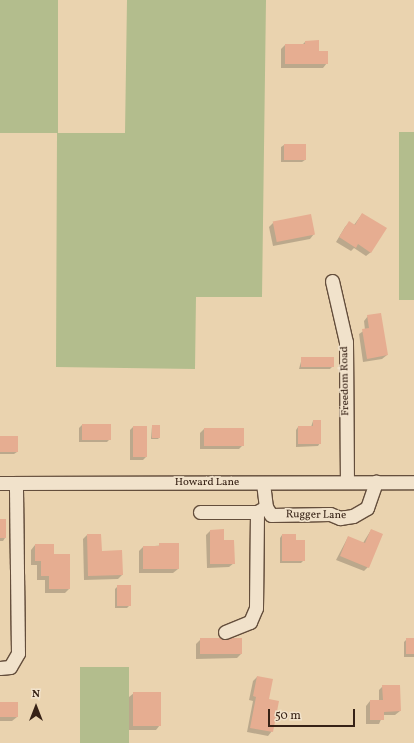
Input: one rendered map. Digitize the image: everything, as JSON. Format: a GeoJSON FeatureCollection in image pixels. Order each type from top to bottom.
{"type":"FeatureCollection","features":[{"type":"Feature","properties":{"kind":"street","name":"Freedom Road"},"geometry":{"type":"LineString","coordinates":[[332,281],[346,342],[347,482]]}},
{"type":"Feature","properties":{"kind":"street","name":"Rugger Lane"},"geometry":{"type":"LineString","coordinates":[[261,509],[271,515],[330,514],[340,518],[353,516],[367,508],[376,482]]}},
{"type":"Feature","properties":{"kind":"street","name":"Howard Lane"},"geometry":{"type":"LineString","coordinates":[[0,483],[414,482]]}},
{"type":"Feature","properties":{"kind":"street"},"geometry":{"type":"LineString","coordinates":[[0,668],[10,667],[18,653],[16,483]]}},
{"type":"Feature","properties":{"kind":"street"},"geometry":{"type":"LineString","coordinates":[[225,632],[250,622],[256,608],[263,483]]}},
{"type":"Feature","properties":{"kind":"street"},"geometry":{"type":"LineString","coordinates":[[200,512],[261,509]]}},
{"type":"Feature","properties":{"kind":"green space"},"geometry":{"type":"Polygon","coordinates":[[[0,0],[58,0],[58,133],[125,133],[127,0],[266,0],[262,297],[196,297],[195,369],[56,367],[57,133],[0,133],[0,0]]]}},
{"type":"Feature","properties":{"kind":"green space"},"geometry":{"type":"Polygon","coordinates":[[[399,132],[414,132],[414,300],[399,300],[399,132]]]}},
{"type":"Feature","properties":{"kind":"green space"},"geometry":{"type":"Polygon","coordinates":[[[80,667],[129,667],[129,743],[80,743],[80,667]]]}},
{"type":"Feature","properties":{"kind":"building"},"geometry":{"type":"Polygon","coordinates":[[[319,40],[319,51],[328,51],[328,64],[285,64],[285,44],[305,44],[305,41],[319,40]]]}},
{"type":"Feature","properties":{"kind":"building"},"geometry":{"type":"Polygon","coordinates":[[[284,144],[306,144],[306,160],[284,160],[284,144]]]}},
{"type":"Feature","properties":{"kind":"building"},"geometry":{"type":"Polygon","coordinates":[[[362,213],[387,228],[371,253],[358,244],[356,248],[339,237],[349,221],[355,225],[362,213]]]}},
{"type":"Feature","properties":{"kind":"building"},"geometry":{"type":"Polygon","coordinates":[[[311,214],[315,235],[277,242],[273,221],[311,214]]]}},
{"type":"Feature","properties":{"kind":"building"},"geometry":{"type":"Polygon","coordinates":[[[381,313],[388,355],[367,359],[362,329],[369,328],[367,315],[381,313]]]}},
{"type":"Feature","properties":{"kind":"building"},"geometry":{"type":"Polygon","coordinates":[[[301,357],[334,357],[334,367],[301,367],[301,357]]]}},
{"type":"Feature","properties":{"kind":"building"},"geometry":{"type":"Polygon","coordinates":[[[313,420],[321,420],[321,444],[298,444],[298,426],[313,426],[313,420]]]}},
{"type":"Feature","properties":{"kind":"building"},"geometry":{"type":"Polygon","coordinates":[[[82,424],[111,424],[111,440],[82,440],[82,424]]]}},
{"type":"Feature","properties":{"kind":"building"},"geometry":{"type":"Polygon","coordinates":[[[152,425],[160,425],[160,438],[152,438],[152,425]]]}},
{"type":"Feature","properties":{"kind":"building"},"geometry":{"type":"Polygon","coordinates":[[[133,426],[147,426],[147,457],[133,457],[133,426]]]}},
{"type":"Feature","properties":{"kind":"building"},"geometry":{"type":"Polygon","coordinates":[[[204,428],[244,428],[244,446],[204,446],[204,428]]]}},
{"type":"Feature","properties":{"kind":"building"},"geometry":{"type":"Polygon","coordinates":[[[0,436],[18,436],[18,452],[0,452],[0,436]]]}},
{"type":"Feature","properties":{"kind":"building"},"geometry":{"type":"Polygon","coordinates":[[[0,519],[6,519],[6,538],[0,538],[0,519]]]}},
{"type":"Feature","properties":{"kind":"building"},"geometry":{"type":"Polygon","coordinates":[[[224,529],[224,540],[234,540],[235,564],[210,564],[210,530],[224,529]]]}},
{"type":"Feature","properties":{"kind":"building"},"geometry":{"type":"Polygon","coordinates":[[[371,529],[383,534],[369,568],[340,556],[348,536],[365,543],[371,529]]]}},
{"type":"Feature","properties":{"kind":"building"},"geometry":{"type":"Polygon","coordinates":[[[87,534],[101,534],[102,551],[122,550],[123,575],[88,576],[87,534]]]}},
{"type":"Feature","properties":{"kind":"building"},"geometry":{"type":"Polygon","coordinates":[[[282,534],[296,534],[296,540],[305,540],[305,561],[282,561],[282,534]]]}},
{"type":"Feature","properties":{"kind":"building"},"geometry":{"type":"Polygon","coordinates":[[[159,543],[179,543],[179,569],[143,569],[143,546],[159,546],[159,543]]]}},
{"type":"Feature","properties":{"kind":"building"},"geometry":{"type":"Polygon","coordinates":[[[35,544],[54,544],[54,554],[70,554],[70,589],[49,589],[49,576],[41,576],[41,561],[35,561],[35,544]]]}},
{"type":"Feature","properties":{"kind":"building"},"geometry":{"type":"Polygon","coordinates":[[[117,585],[131,585],[131,606],[117,606],[117,585]]]}},
{"type":"Feature","properties":{"kind":"building"},"geometry":{"type":"Polygon","coordinates":[[[200,638],[242,638],[242,654],[200,654],[200,638]]]}},
{"type":"Feature","properties":{"kind":"building"},"geometry":{"type":"Polygon","coordinates":[[[406,638],[414,638],[414,654],[406,654],[406,638]]]}},
{"type":"Feature","properties":{"kind":"building"},"geometry":{"type":"Polygon","coordinates":[[[257,676],[273,679],[269,699],[279,701],[273,732],[250,728],[256,697],[253,696],[257,676]]]}},
{"type":"Feature","properties":{"kind":"building"},"geometry":{"type":"Polygon","coordinates":[[[382,685],[400,685],[401,711],[384,712],[384,720],[370,720],[370,700],[383,700],[382,685]]]}},
{"type":"Feature","properties":{"kind":"building"},"geometry":{"type":"Polygon","coordinates":[[[133,692],[161,692],[161,726],[133,726],[133,692]]]}},
{"type":"Feature","properties":{"kind":"building"},"geometry":{"type":"Polygon","coordinates":[[[0,702],[18,702],[18,717],[0,717],[0,702]]]}}]}
